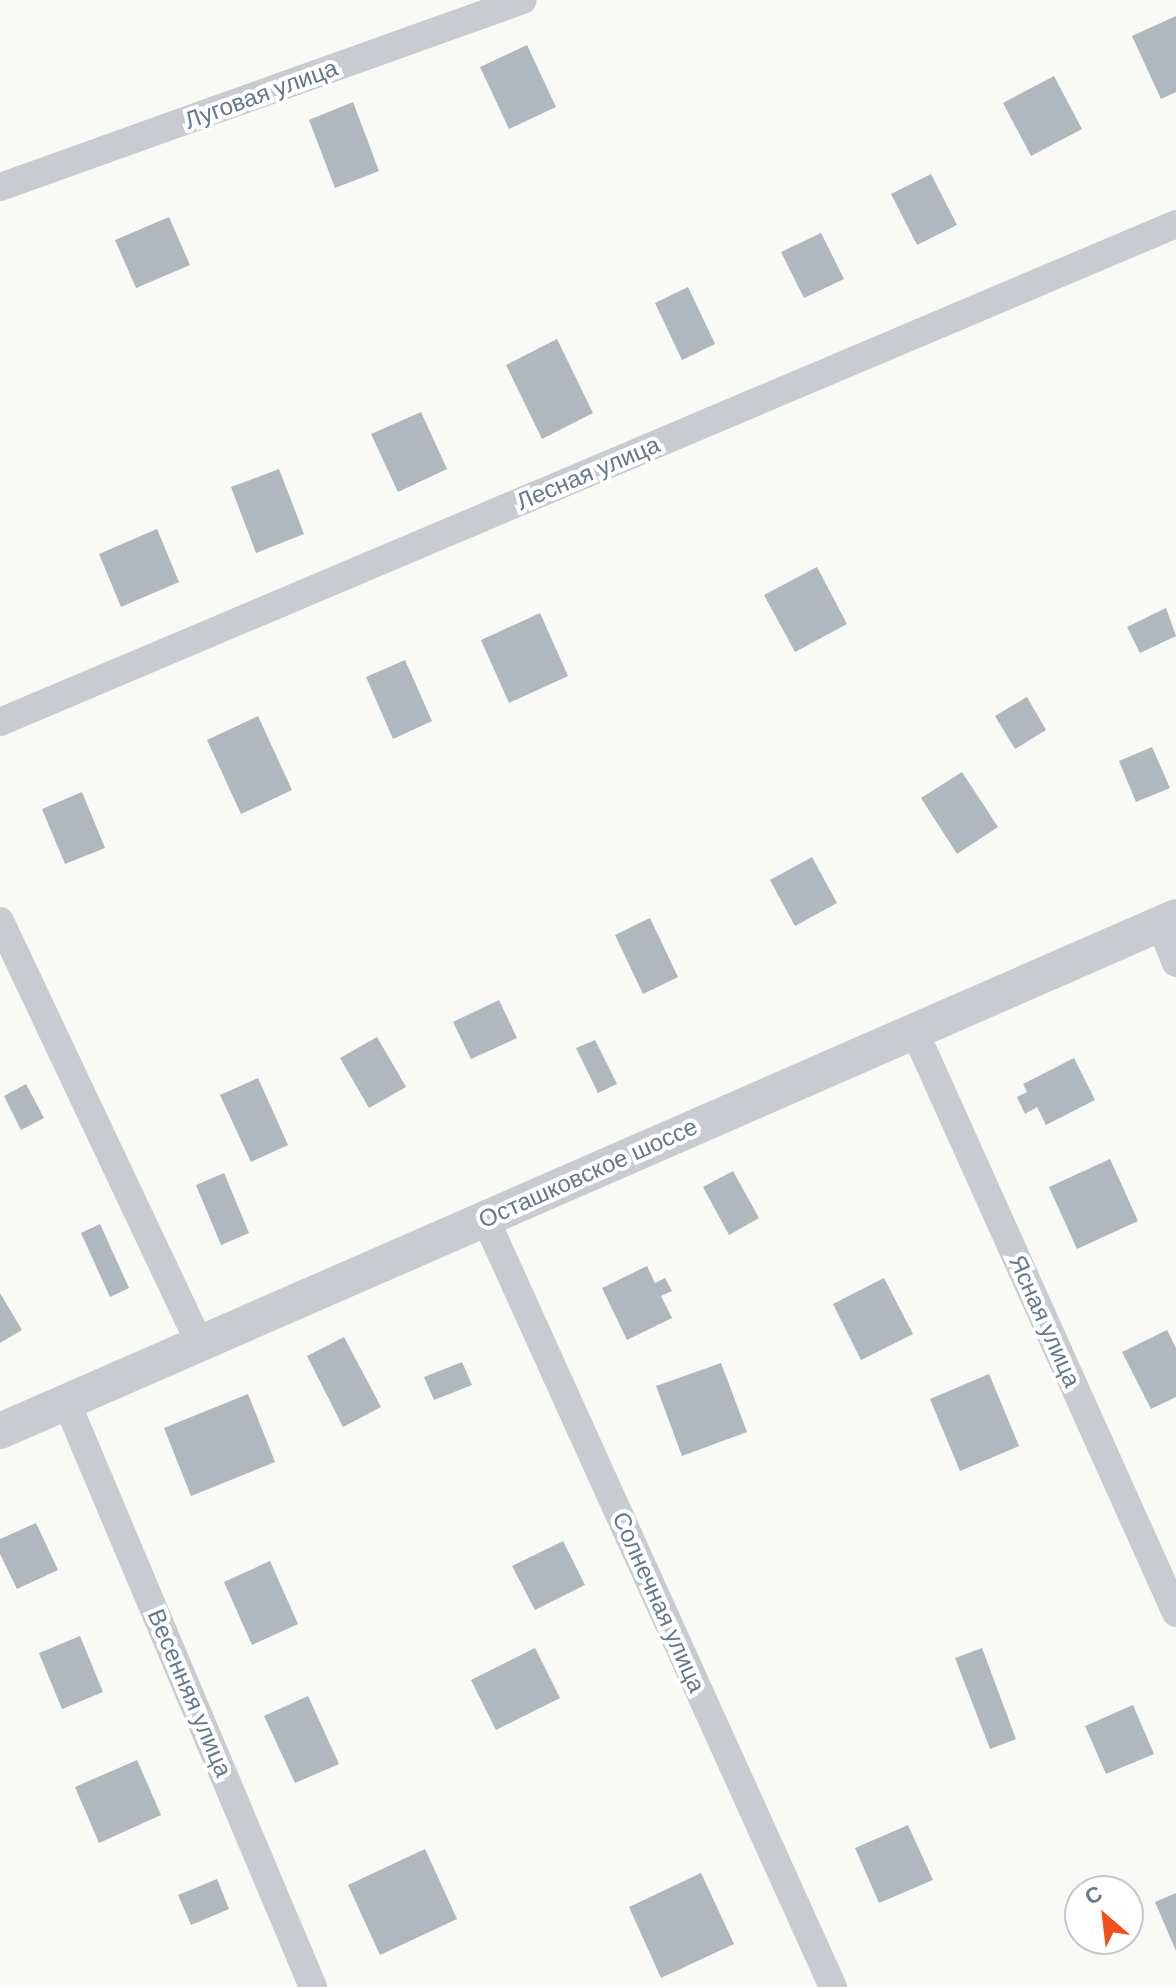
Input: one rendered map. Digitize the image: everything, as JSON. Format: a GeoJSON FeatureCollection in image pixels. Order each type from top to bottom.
{"type":"FeatureCollection","features":[{"type":"Feature","properties":{"kind":"street","name":"Луговая улица"},"geometry":{"type":"LineString","coordinates":[[0,187],[523,0]]}},
{"type":"Feature","properties":{"kind":"street","name":"Лесная улица"},"geometry":{"type":"LineString","coordinates":[[0,722],[1176,224]]}},
{"type":"Feature","properties":{"kind":"street"},"geometry":{"type":"LineString","coordinates":[[1168,920],[1176,963]]}},
{"type":"Feature","properties":{"kind":"street","name":"Осташковское шоссе"},"geometry":{"type":"LineString","coordinates":[[0,1431],[1168,920]]}},
{"type":"Feature","properties":{"kind":"street"},"geometry":{"type":"LineString","coordinates":[[0,921],[200,1345]]}},
{"type":"Feature","properties":{"kind":"street","name":"Ясная улица"},"geometry":{"type":"LineString","coordinates":[[914,1030],[1176,1613]]}},
{"type":"Feature","properties":{"kind":"street","name":"Солнечная улица"},"geometry":{"type":"LineString","coordinates":[[485,1218],[833,1987]]}},
{"type":"Feature","properties":{"kind":"street","name":"Весенняя улица"},"geometry":{"type":"LineString","coordinates":[[66,1401],[313,1987]]}},
{"type":"Feature","properties":{"kind":"building"},"geometry":{"type":"Polygon","coordinates":[[[1176,16],[1176,92],[1161,99],[1132,36],[1176,16]]]}},
{"type":"Feature","properties":{"kind":"building"},"geometry":{"type":"Polygon","coordinates":[[[527,45],[556,107],[509,129],[480,67],[527,45]]]}},
{"type":"Feature","properties":{"kind":"building"},"geometry":{"type":"Polygon","coordinates":[[[1054,76],[1082,129],[1031,156],[1003,103],[1054,76]]]}},
{"type":"Feature","properties":{"kind":"building"},"geometry":{"type":"Polygon","coordinates":[[[353,102],[379,171],[335,188],[309,120],[353,102]]]}},
{"type":"Feature","properties":{"kind":"building"},"geometry":{"type":"Polygon","coordinates":[[[931,174],[957,225],[917,245],[891,194],[931,174]]]}},
{"type":"Feature","properties":{"kind":"building"},"geometry":{"type":"Polygon","coordinates":[[[169,217],[190,265],[136,288],[115,240],[169,217]]]}},
{"type":"Feature","properties":{"kind":"building"},"geometry":{"type":"Polygon","coordinates":[[[821,233],[844,279],[804,298],[781,252],[821,233]]]}},
{"type":"Feature","properties":{"kind":"building"},"geometry":{"type":"Polygon","coordinates":[[[688,287],[715,344],[682,360],[655,303],[688,287]]]}},
{"type":"Feature","properties":{"kind":"building"},"geometry":{"type":"Polygon","coordinates":[[[557,339],[593,413],[542,439],[506,365],[557,339]]]}},
{"type":"Feature","properties":{"kind":"building"},"geometry":{"type":"Polygon","coordinates":[[[421,412],[447,469],[398,492],[371,434],[421,412]]]}},
{"type":"Feature","properties":{"kind":"building"},"geometry":{"type":"Polygon","coordinates":[[[279,469],[304,534],[256,553],[231,487],[279,469]]]}},
{"type":"Feature","properties":{"kind":"building"},"geometry":{"type":"Polygon","coordinates":[[[157,529],[179,582],[121,607],[99,554],[157,529]]]}},
{"type":"Feature","properties":{"kind":"building"},"geometry":{"type":"Polygon","coordinates":[[[817,567],[847,624],[795,652],[764,595],[817,567]]]}},
{"type":"Feature","properties":{"kind":"building"},"geometry":{"type":"Polygon","coordinates":[[[1166,608],[1176,636],[1140,653],[1127,627],[1166,608]]]}},
{"type":"Feature","properties":{"kind":"building"},"geometry":{"type":"Polygon","coordinates":[[[540,613],[568,676],[509,703],[481,640],[540,613]]]}},
{"type":"Feature","properties":{"kind":"building"},"geometry":{"type":"Polygon","coordinates":[[[405,660],[432,721],[393,739],[366,677],[405,660]]]}},
{"type":"Feature","properties":{"kind":"building"},"geometry":{"type":"Polygon","coordinates":[[[1027,697],[1046,730],[1015,749],[995,716],[1027,697]]]}},
{"type":"Feature","properties":{"kind":"building"},"geometry":{"type":"Polygon","coordinates":[[[258,716],[292,790],[241,814],[207,740],[258,716]]]}},
{"type":"Feature","properties":{"kind":"building"},"geometry":{"type":"Polygon","coordinates":[[[1152,747],[1170,788],[1136,802],[1119,761],[1152,747]]]}},
{"type":"Feature","properties":{"kind":"building"},"geometry":{"type":"Polygon","coordinates":[[[962,772],[998,827],[957,854],[921,798],[962,772]]]}},
{"type":"Feature","properties":{"kind":"building"},"geometry":{"type":"Polygon","coordinates":[[[82,792],[105,848],[65,864],[42,809],[82,792]]]}},
{"type":"Feature","properties":{"kind":"building"},"geometry":{"type":"Polygon","coordinates":[[[812,857],[837,903],[795,926],[770,880],[812,857]]]}},
{"type":"Feature","properties":{"kind":"building"},"geometry":{"type":"Polygon","coordinates":[[[650,918],[678,977],[643,994],[615,935],[650,918]]]}},
{"type":"Feature","properties":{"kind":"building"},"geometry":{"type":"Polygon","coordinates":[[[499,1000],[517,1038],[471,1059],[453,1022],[499,1000]]]}},
{"type":"Feature","properties":{"kind":"building"},"geometry":{"type":"Polygon","coordinates":[[[377,1037],[406,1087],[369,1108],[340,1058],[377,1037]]]}},
{"type":"Feature","properties":{"kind":"building"},"geometry":{"type":"Polygon","coordinates":[[[595,1040],[617,1084],[598,1093],[576,1048],[595,1040]]]}},
{"type":"Feature","properties":{"kind":"building"},"geometry":{"type":"Polygon","coordinates":[[[1074,1058],[1095,1100],[1046,1125],[1037,1107],[1025,1114],[1017,1097],[1027,1092],[1023,1084],[1074,1058]]]}},
{"type":"Feature","properties":{"kind":"building"},"geometry":{"type":"Polygon","coordinates":[[[258,1078],[288,1145],[251,1162],[220,1095],[258,1078]]]}},
{"type":"Feature","properties":{"kind":"building"},"geometry":{"type":"Polygon","coordinates":[[[26,1084],[44,1118],[21,1130],[4,1096],[26,1084]]]}},
{"type":"Feature","properties":{"kind":"building"},"geometry":{"type":"Polygon","coordinates":[[[1110,1159],[1138,1221],[1077,1249],[1049,1187],[1110,1159]]]}},
{"type":"Feature","properties":{"kind":"building"},"geometry":{"type":"Polygon","coordinates":[[[733,1171],[759,1218],[729,1235],[703,1187],[733,1171]]]}},
{"type":"Feature","properties":{"kind":"building"},"geometry":{"type":"Polygon","coordinates":[[[224,1173],[249,1233],[221,1245],[196,1185],[224,1173]]]}},
{"type":"Feature","properties":{"kind":"building"},"geometry":{"type":"Polygon","coordinates":[[[100,1224],[129,1288],[110,1297],[81,1233],[100,1224]]]}},
{"type":"Feature","properties":{"kind":"building"},"geometry":{"type":"Polygon","coordinates":[[[647,1266],[655,1283],[665,1278],[672,1291],[661,1296],[672,1318],[627,1340],[602,1288],[647,1266]]]}},
{"type":"Feature","properties":{"kind":"building"},"geometry":{"type":"Polygon","coordinates":[[[884,1278],[913,1334],[861,1360],[833,1304],[884,1278]]]}},
{"type":"Feature","properties":{"kind":"building"},"geometry":{"type":"Polygon","coordinates":[[[0,1293],[22,1330],[0,1343],[0,1293]]]}},
{"type":"Feature","properties":{"kind":"building"},"geometry":{"type":"Polygon","coordinates":[[[1167,1330],[1176,1348],[1176,1397],[1151,1409],[1122,1352],[1167,1330]]]}},
{"type":"Feature","properties":{"kind":"building"},"geometry":{"type":"Polygon","coordinates":[[[344,1337],[381,1407],[343,1427],[307,1356],[344,1337]]]}},
{"type":"Feature","properties":{"kind":"building"},"geometry":{"type":"Polygon","coordinates":[[[462,1362],[472,1385],[434,1400],[424,1377],[462,1362]]]}},
{"type":"Feature","properties":{"kind":"building"},"geometry":{"type":"Polygon","coordinates":[[[721,1363],[747,1432],[682,1456],[656,1386],[721,1363]]]}},
{"type":"Feature","properties":{"kind":"building"},"geometry":{"type":"Polygon","coordinates":[[[989,1374],[1019,1446],[960,1471],[930,1399],[989,1374]]]}},
{"type":"Feature","properties":{"kind":"building"},"geometry":{"type":"Polygon","coordinates":[[[248,1394],[275,1462],[191,1496],[164,1428],[248,1394]]]}},
{"type":"Feature","properties":{"kind":"building"},"geometry":{"type":"Polygon","coordinates":[[[36,1523],[58,1570],[17,1589],[0,1554],[0,1539],[36,1523]]]}},
{"type":"Feature","properties":{"kind":"building"},"geometry":{"type":"Polygon","coordinates":[[[563,1541],[585,1585],[535,1610],[512,1566],[563,1541]]]}},
{"type":"Feature","properties":{"kind":"building"},"geometry":{"type":"Polygon","coordinates":[[[270,1561],[298,1624],[252,1645],[224,1582],[270,1561]]]}},
{"type":"Feature","properties":{"kind":"building"},"geometry":{"type":"Polygon","coordinates":[[[80,1636],[103,1692],[62,1709],[39,1653],[80,1636]]]}},
{"type":"Feature","properties":{"kind":"building"},"geometry":{"type":"Polygon","coordinates":[[[535,1648],[560,1698],[496,1730],[471,1680],[535,1648]]]}},
{"type":"Feature","properties":{"kind":"building"},"geometry":{"type":"Polygon","coordinates":[[[982,1648],[1016,1739],[990,1749],[955,1658],[982,1648]]]}},
{"type":"Feature","properties":{"kind":"building"},"geometry":{"type":"Polygon","coordinates":[[[308,1696],[339,1764],[295,1783],[264,1716],[308,1696]]]}},
{"type":"Feature","properties":{"kind":"building"},"geometry":{"type":"Polygon","coordinates":[[[1133,1705],[1154,1754],[1106,1774],[1085,1726],[1133,1705]]]}},
{"type":"Feature","properties":{"kind":"building"},"geometry":{"type":"Polygon","coordinates":[[[137,1760],[161,1815],[99,1843],[75,1787],[137,1760]]]}},
{"type":"Feature","properties":{"kind":"building"},"geometry":{"type":"Polygon","coordinates":[[[908,1825],[933,1880],[879,1903],[855,1848],[908,1825]]]}},
{"type":"Feature","properties":{"kind":"building"},"geometry":{"type":"Polygon","coordinates":[[[425,1849],[457,1919],[380,1955],[348,1885],[425,1849]]]}},
{"type":"Feature","properties":{"kind":"building"},"geometry":{"type":"Polygon","coordinates":[[[701,1873],[734,1944],[661,1978],[629,1907],[701,1873]]]}},
{"type":"Feature","properties":{"kind":"building"},"geometry":{"type":"Polygon","coordinates":[[[217,1879],[229,1909],[191,1925],[178,1895],[217,1879]]]}},
{"type":"Feature","properties":{"kind":"building"},"geometry":{"type":"Polygon","coordinates":[[[1176,1893],[1176,1951],[1155,1902],[1176,1893]]]}}]}
